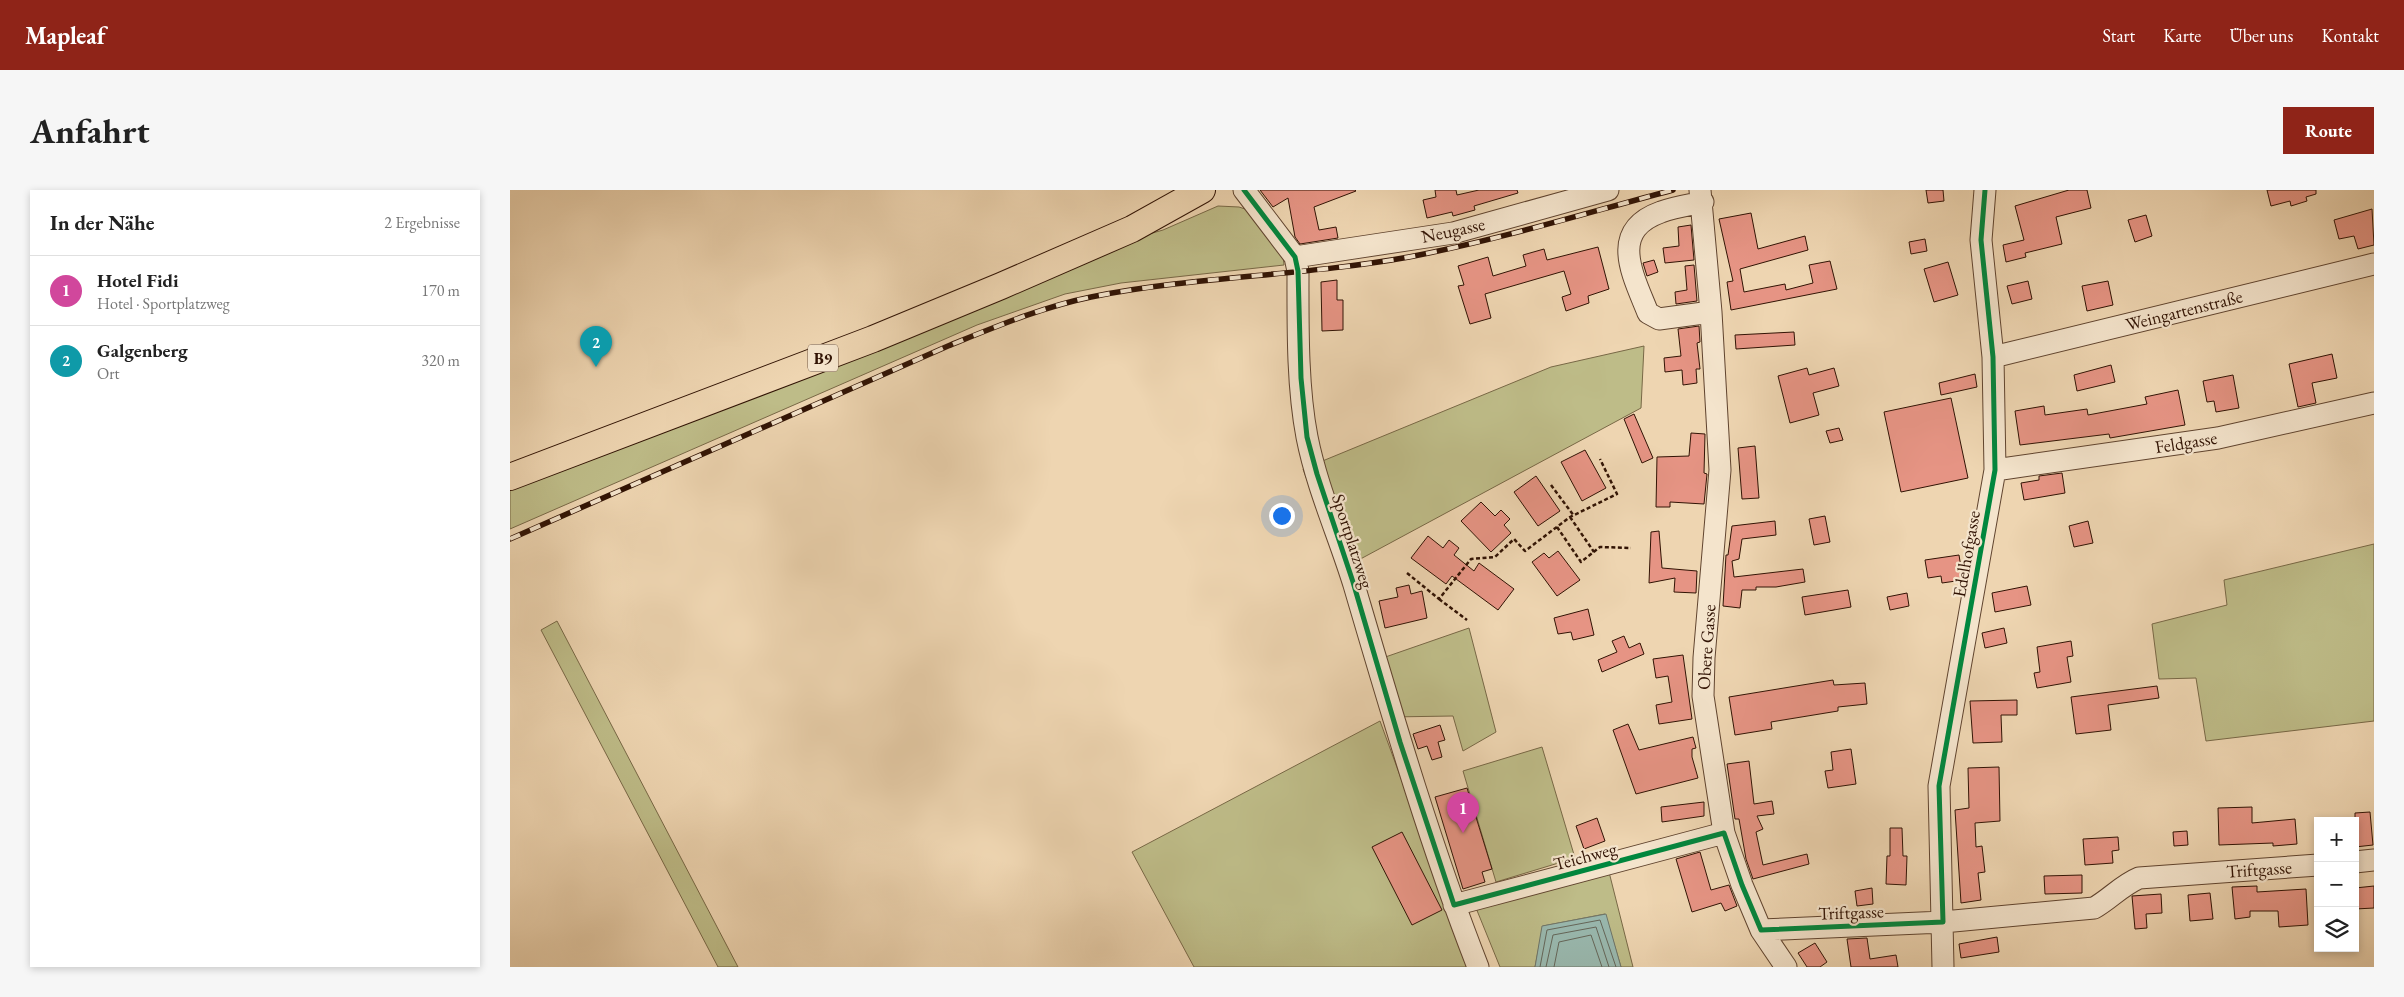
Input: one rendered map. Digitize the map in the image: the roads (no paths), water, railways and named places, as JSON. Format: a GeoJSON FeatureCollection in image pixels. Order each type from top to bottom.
{"type":"FeatureCollection","features":[{"type":"Feature","properties":{"kind":"main road","name":"B9"},"geometry":{"type":"LineString","coordinates":[[510,477],[863,343],[1001,286],[1132,229],[1202,190]]}},
{"type":"Feature","properties":{"kind":"street","name":"Sportplatzweg"},"geometry":{"type":"LineString","coordinates":[[1244,190],[1295,257],[1298,271],[1301,378],[1307,437],[1353,582],[1400,742],[1454,905],[1478,967]]}},
{"type":"Feature","properties":{"kind":"street","name":"Neugasse"},"geometry":{"type":"LineString","coordinates":[[1295,257],[1453,232],[1608,190]]}},
{"type":"Feature","properties":{"kind":"street","name":"Edelhofgasse"},"geometry":{"type":"LineString","coordinates":[[1943,967],[1939,786],[1995,470],[1993,357],[1981,240],[1985,190]]}},
{"type":"Feature","properties":{"kind":"street","name":"Obere Gasse"},"geometry":{"type":"LineString","coordinates":[[1711,312],[1659,319],[1648,313],[1628,257],[1630,235],[1642,222],[1661,212],[1702,196],[1711,312],[1720,470],[1704,658],[1703,696],[1724,833],[1742,885],[1761,930],[1786,967]]}},
{"type":"Feature","properties":{"kind":"street","name":"Weingartenstraße"},"geometry":{"type":"LineString","coordinates":[[1993,357],[2374,264]]}},
{"type":"Feature","properties":{"kind":"street","name":"Feldgasse"},"geometry":{"type":"LineString","coordinates":[[1995,470],[2218,438],[2374,403]]}},
{"type":"Feature","properties":{"kind":"street","name":"Teichweg"},"geometry":{"type":"LineString","coordinates":[[1454,905],[1724,833]]}},
{"type":"Feature","properties":{"kind":"street"},"geometry":{"type":"LineString","coordinates":[[2359,862],[2374,860]]}},
{"type":"Feature","properties":{"kind":"street","name":"Triftgasse"},"geometry":{"type":"LineString","coordinates":[[1761,930],[1943,922],[2094,908],[2110,899],[2127,883],[2139,878],[2314,865]]}},
{"type":"Feature","properties":{"kind":"water"},"geometry":{"type":"Polygon","coordinates":[[[1606,914],[1621,967],[1535,967],[1542,926],[1606,914]]]}},
{"type":"Feature","properties":{"kind":"railway"},"geometry":{"type":"LineString","coordinates":[[510,539],[948,346],[1055,306],[1131,290],[1330,268],[1409,257],[1509,234],[1673,190]]}},
{"type":"Feature","properties":{"kind":"place","name":"Galgenberg"},"geometry":{"type":"Point","coordinates":[596,367]}},
{"type":"Feature","properties":{"kind":"place","name":"Hotel Fidi"},"geometry":{"type":"Point","coordinates":[1463,833]}}]}
